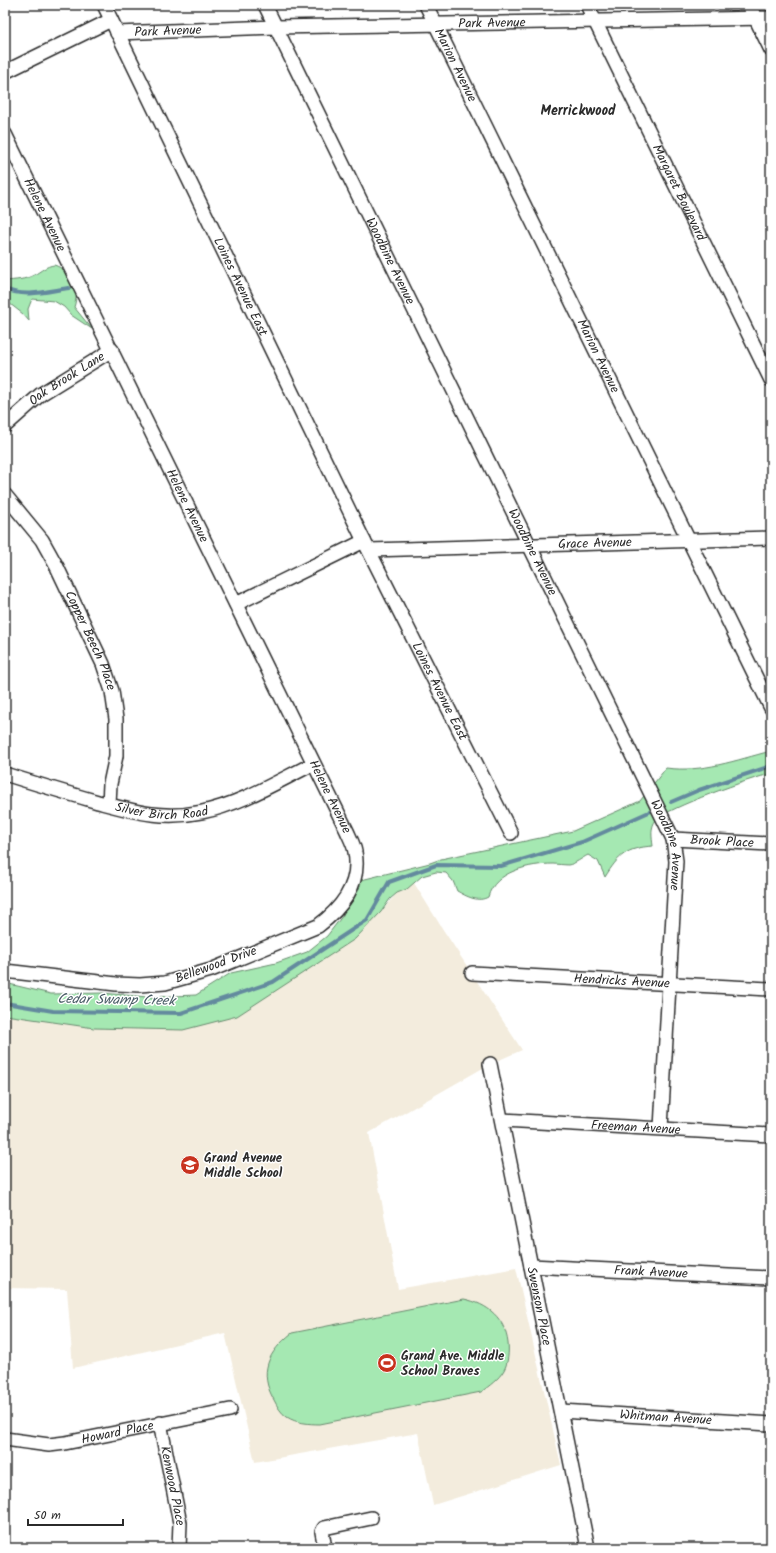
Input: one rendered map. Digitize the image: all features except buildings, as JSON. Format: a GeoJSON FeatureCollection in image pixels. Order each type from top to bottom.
{"type":"FeatureCollection","features":[{"type":"Feature","properties":{"kind":"street"},"geometry":{"type":"LineString","coordinates":[[5,72],[111,20],[104,5]]}},
{"type":"Feature","properties":{"kind":"street","name":"Woodbine Avenue"},"geometry":{"type":"LineString","coordinates":[[265,5],[674,839],[676,861],[661,1128]]}},
{"type":"Feature","properties":{"kind":"street","name":"Marion Avenue"},"geometry":{"type":"LineString","coordinates":[[426,5],[687,540],[771,708]]}},
{"type":"Feature","properties":{"kind":"street","name":"Margaret Boulevard"},"geometry":{"type":"LineString","coordinates":[[587,5],[771,380]]}},
{"type":"Feature","properties":{"kind":"street"},"geometry":{"type":"LineString","coordinates":[[748,5],[771,50]]}},
{"type":"Feature","properties":{"kind":"street","name":"Park Avenue"},"geometry":{"type":"LineString","coordinates":[[117,33],[276,27],[771,18]]}},
{"type":"Feature","properties":{"kind":"street","name":"Loines Avenue East"},"geometry":{"type":"LineString","coordinates":[[111,20],[367,545],[511,833]]}},
{"type":"Feature","properties":{"kind":"street","name":"Helene Avenue"},"geometry":{"type":"LineString","coordinates":[[5,134],[347,832],[355,852],[356,870],[354,882]]}},
{"type":"Feature","properties":{"kind":"street","name":"Oak Brook Lane"},"geometry":{"type":"LineString","coordinates":[[5,426],[41,394],[112,350]]}},
{"type":"Feature","properties":{"kind":"street","name":"Copper Beech Place"},"geometry":{"type":"LineString","coordinates":[[5,495],[42,540],[57,567],[103,664],[112,691],[116,719],[116,756],[110,784],[109,804]]}},
{"type":"Feature","properties":{"kind":"street","name":"Grace Avenue"},"geometry":{"type":"LineString","coordinates":[[236,604],[367,545],[529,545],[771,538]]}},
{"type":"Feature","properties":{"kind":"street","name":"Silver Birch Road"},"geometry":{"type":"LineString","coordinates":[[5,774],[130,811],[153,815],[188,814],[204,812],[234,802],[314,764]]}},
{"type":"Feature","properties":{"kind":"street","name":"Brook Place"},"geometry":{"type":"LineString","coordinates":[[674,839],[771,844]]}},
{"type":"Feature","properties":{"kind":"street","name":"Bellewood Drive"},"geometry":{"type":"LineString","coordinates":[[5,971],[116,984],[140,985],[181,980],[318,926],[334,915],[348,896],[354,882]]}},
{"type":"Feature","properties":{"kind":"street","name":"Hendricks Avenue"},"geometry":{"type":"LineString","coordinates":[[472,973],[771,989]]}},
{"type":"Feature","properties":{"kind":"street","name":"Swenson Place"},"geometry":{"type":"LineString","coordinates":[[490,1064],[588,1548]]}},
{"type":"Feature","properties":{"kind":"street","name":"Freeman Avenue"},"geometry":{"type":"LineString","coordinates":[[502,1120],[771,1134]]}},
{"type":"Feature","properties":{"kind":"street","name":"Frank Avenue"},"geometry":{"type":"LineString","coordinates":[[531,1266],[771,1278]]}},
{"type":"Feature","properties":{"kind":"street","name":"Howard Place"},"geometry":{"type":"LineString","coordinates":[[5,1439],[49,1445],[65,1443],[230,1410]]}},
{"type":"Feature","properties":{"kind":"street","name":"Whitman Avenue"},"geometry":{"type":"LineString","coordinates":[[561,1411],[771,1424]]}},
{"type":"Feature","properties":{"kind":"street","name":"Kenwood Place"},"geometry":{"type":"LineString","coordinates":[[160,1424],[180,1523],[179,1548]]}},
{"type":"Feature","properties":{"kind":"street"},"geometry":{"type":"LineString","coordinates":[[325,1548],[322,1532],[324,1528],[371,1518]]}},
{"type":"Feature","properties":{"kind":"shaded area","name":"Grand Avenue Middle School"},"geometry":{"type":"Polygon","coordinates":[[[414,883],[522,1050],[490,1064],[369,1133],[398,1289],[516,1268],[561,1465],[433,1505],[418,1433],[255,1462],[225,1333],[73,1368],[67,1289],[7,1288],[5,1015],[94,1028],[183,1030],[381,912],[397,893],[407,889],[414,883]]]}},
{"type":"Feature","properties":{"kind":"green space"},"geometry":{"type":"Polygon","coordinates":[[[54,265],[65,271],[73,282],[76,294],[74,307],[92,329],[54,301],[32,299],[28,309],[29,321],[23,314],[5,300],[5,281],[27,278],[54,265]]]}},
{"type":"Feature","properties":{"kind":"green space"},"geometry":{"type":"Polygon","coordinates":[[[771,751],[771,774],[761,776],[692,801],[663,815],[656,820],[653,826],[653,846],[636,849],[624,854],[619,858],[605,877],[598,861],[588,855],[568,865],[544,864],[514,871],[498,881],[492,888],[488,897],[484,899],[476,899],[457,891],[453,881],[446,873],[436,872],[422,876],[407,889],[397,893],[390,899],[381,912],[355,939],[237,1016],[183,1030],[94,1028],[5,1015],[5,983],[51,994],[102,993],[148,997],[196,995],[231,973],[276,963],[307,952],[327,936],[343,915],[357,881],[441,859],[573,831],[640,801],[666,768],[693,769],[719,765],[771,751]]]}},
{"type":"Feature","properties":{"kind":"green space","name":"Grand Ave. Middle School Braves"},"geometry":{"type":"Polygon","coordinates":[[[464,1299],[481,1304],[499,1319],[506,1334],[508,1343],[508,1357],[504,1370],[497,1379],[481,1392],[320,1424],[294,1421],[283,1414],[276,1405],[269,1390],[267,1380],[266,1372],[268,1363],[277,1348],[292,1333],[464,1299]]]}},
{"type":"Feature","properties":{"kind":"waterway"},"geometry":{"type":"LineString","coordinates":[[5,289],[13,292],[29,293],[69,288]]}},
{"type":"Feature","properties":{"kind":"waterway","name":"Cedar Swamp Creek"},"geometry":{"type":"LineString","coordinates":[[671,802],[699,790],[771,766]]}},
{"type":"Feature","properties":{"kind":"waterway","name":"Cedar Swamp Creek"},"geometry":{"type":"LineString","coordinates":[[5,1003],[53,1011],[181,1013],[273,982],[367,920],[389,882],[436,865],[501,866],[582,842],[649,812]]}},
{"type":"Feature","properties":{"kind":"place","name":"Grand Avenue Middle School"},"geometry":{"type":"Point","coordinates":[190,1165]}},
{"type":"Feature","properties":{"kind":"place","name":"Grand Ave. Middle School Braves"},"geometry":{"type":"Point","coordinates":[387,1363]}},
{"type":"Feature","properties":{"kind":"district","name":"Merrickwood"},"geometry":{"type":"Point","coordinates":[578,111]}}]}
